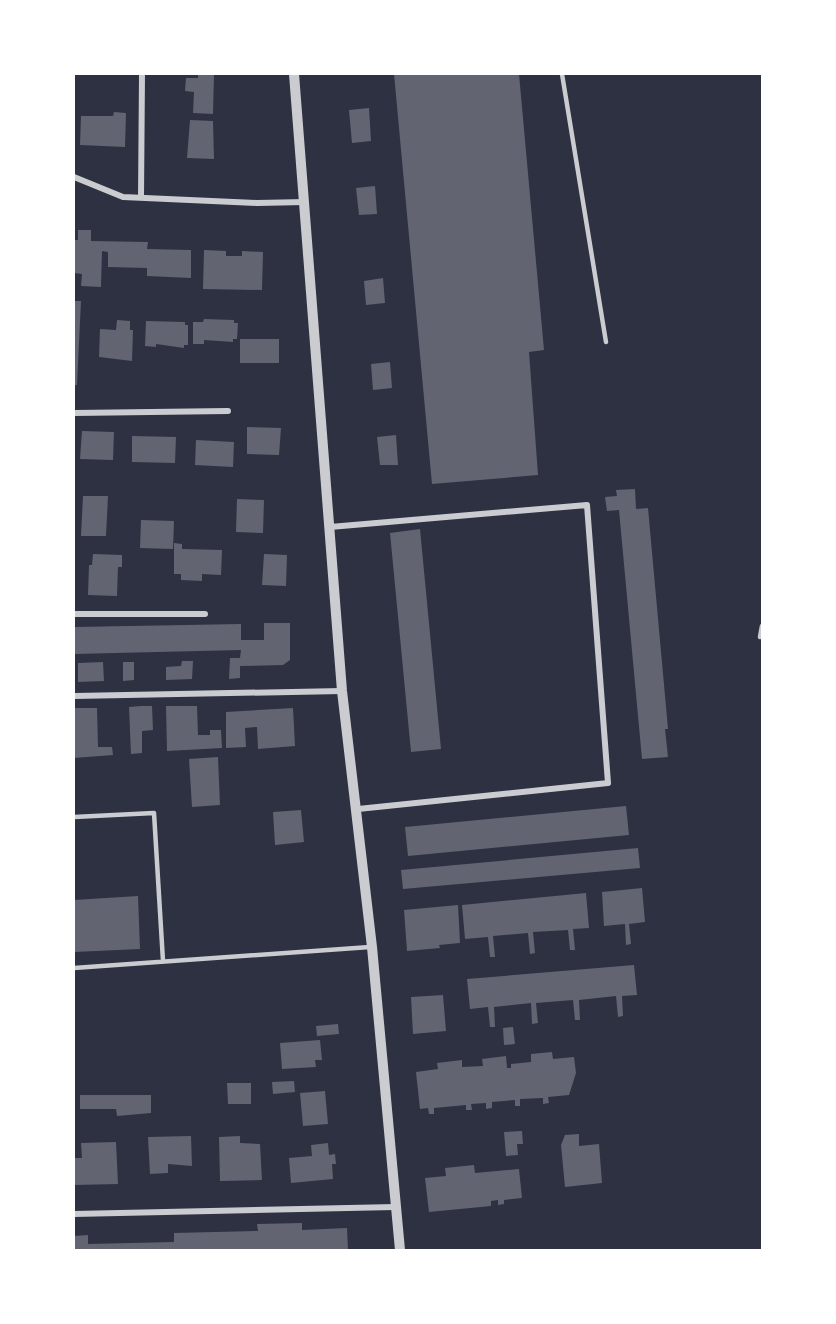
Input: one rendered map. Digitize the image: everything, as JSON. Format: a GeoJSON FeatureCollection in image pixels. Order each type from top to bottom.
{"type":"FeatureCollection","features":[{"type":"Feature","properties":{"kind":"street"},"geometry":{"type":"LineString","coordinates":[[141,198],[142,74]]}},
{"type":"Feature","properties":{"kind":"street"},"geometry":{"type":"LineString","coordinates":[[294,74],[342,691],[358,809],[400,1251]]}},
{"type":"Feature","properties":{"kind":"street"},"geometry":{"type":"LineString","coordinates":[[74,177],[123,197],[257,203],[305,202]]}},
{"type":"Feature","properties":{"kind":"street"},"geometry":{"type":"LineString","coordinates":[[74,413],[228,411]]}},
{"type":"Feature","properties":{"kind":"street"},"geometry":{"type":"LineString","coordinates":[[330,527],[588,505],[608,783],[358,809]]}},
{"type":"Feature","properties":{"kind":"street"},"geometry":{"type":"LineString","coordinates":[[74,614],[205,614]]}},
{"type":"Feature","properties":{"kind":"street"},"geometry":{"type":"LineString","coordinates":[[74,696],[342,691]]}},
{"type":"Feature","properties":{"kind":"street"},"geometry":{"type":"LineString","coordinates":[[74,1214],[395,1207]]}},
{"type":"Feature","properties":{"kind":"lane"},"geometry":{"type":"LineString","coordinates":[[562,74],[606,342]]}},
{"type":"Feature","properties":{"kind":"lane"},"geometry":{"type":"LineString","coordinates":[[760,637],[762,626]]}},
{"type":"Feature","properties":{"kind":"lane"},"geometry":{"type":"LineString","coordinates":[[74,817],[154,813],[163,961]]}},
{"type":"Feature","properties":{"kind":"lane"},"geometry":{"type":"LineString","coordinates":[[74,968],[372,947]]}},
{"type":"Feature","properties":{"kind":"building"},"geometry":{"type":"Polygon","coordinates":[[[198,74],[214,74],[213,114],[193,113],[194,92],[185,91],[186,78],[198,78],[198,74]]]}},
{"type":"Feature","properties":{"kind":"building"},"geometry":{"type":"Polygon","coordinates":[[[394,74],[519,74],[544,350],[529,352],[538,475],[432,484],[394,74]]]}},
{"type":"Feature","properties":{"kind":"building"},"geometry":{"type":"Polygon","coordinates":[[[369,108],[371,141],[352,143],[349,110],[369,108]]]}},
{"type":"Feature","properties":{"kind":"building"},"geometry":{"type":"Polygon","coordinates":[[[114,112],[126,113],[125,147],[80,145],[81,116],[113,116],[114,112]]]}},
{"type":"Feature","properties":{"kind":"building"},"geometry":{"type":"Polygon","coordinates":[[[190,120],[213,121],[214,159],[187,158],[190,120]]]}},
{"type":"Feature","properties":{"kind":"building"},"geometry":{"type":"Polygon","coordinates":[[[375,186],[377,214],[359,215],[356,188],[375,186]]]}},
{"type":"Feature","properties":{"kind":"building"},"geometry":{"type":"Polygon","coordinates":[[[78,230],[91,230],[91,241],[148,242],[147,249],[191,250],[191,278],[147,276],[147,268],[108,267],[108,252],[102,251],[101,287],[81,286],[82,274],[74,273],[74,240],[78,240],[78,230]]]}},
{"type":"Feature","properties":{"kind":"building"},"geometry":{"type":"Polygon","coordinates":[[[204,250],[226,251],[226,256],[242,256],[242,251],[263,252],[262,290],[203,289],[204,250]]]}},
{"type":"Feature","properties":{"kind":"building"},"geometry":{"type":"Polygon","coordinates":[[[383,278],[385,303],[366,305],[364,281],[383,278]]]}},
{"type":"Feature","properties":{"kind":"building"},"geometry":{"type":"Polygon","coordinates":[[[74,301],[81,301],[77,385],[74,385],[74,301]]]}},
{"type":"Feature","properties":{"kind":"building"},"geometry":{"type":"Polygon","coordinates":[[[204,319],[234,320],[234,323],[238,323],[237,339],[233,339],[233,342],[204,340],[204,344],[193,344],[193,322],[203,322],[204,319]]]}},
{"type":"Feature","properties":{"kind":"building"},"geometry":{"type":"Polygon","coordinates":[[[117,320],[130,321],[130,330],[133,330],[132,361],[99,357],[100,329],[116,330],[117,320]]]}},
{"type":"Feature","properties":{"kind":"building"},"geometry":{"type":"Polygon","coordinates":[[[146,321],[185,322],[185,325],[188,325],[188,345],[184,345],[184,348],[156,344],[156,347],[145,346],[146,321]]]}},
{"type":"Feature","properties":{"kind":"building"},"geometry":{"type":"Polygon","coordinates":[[[240,339],[279,339],[279,363],[240,363],[240,339]]]}},
{"type":"Feature","properties":{"kind":"building"},"geometry":{"type":"Polygon","coordinates":[[[390,362],[392,388],[373,390],[371,364],[390,362]]]}},
{"type":"Feature","properties":{"kind":"building"},"geometry":{"type":"Polygon","coordinates":[[[247,427],[281,428],[279,455],[247,454],[247,427]]]}},
{"type":"Feature","properties":{"kind":"building"},"geometry":{"type":"Polygon","coordinates":[[[82,431],[114,432],[113,460],[80,459],[82,431]]]}},
{"type":"Feature","properties":{"kind":"building"},"geometry":{"type":"Polygon","coordinates":[[[396,435],[398,465],[380,465],[377,437],[396,435]]]}},
{"type":"Feature","properties":{"kind":"building"},"geometry":{"type":"Polygon","coordinates":[[[132,436],[176,437],[175,463],[132,462],[132,436]]]}},
{"type":"Feature","properties":{"kind":"building"},"geometry":{"type":"Polygon","coordinates":[[[196,440],[234,442],[233,467],[195,465],[196,440]]]}},
{"type":"Feature","properties":{"kind":"building"},"geometry":{"type":"Polygon","coordinates":[[[635,489],[636,509],[648,508],[668,729],[665,729],[668,757],[642,759],[619,510],[607,511],[605,497],[617,496],[616,490],[635,489]]]}},
{"type":"Feature","properties":{"kind":"building"},"geometry":{"type":"Polygon","coordinates":[[[83,496],[108,496],[106,536],[81,536],[83,496]]]}},
{"type":"Feature","properties":{"kind":"building"},"geometry":{"type":"Polygon","coordinates":[[[237,499],[264,500],[263,533],[236,532],[237,499]]]}},
{"type":"Feature","properties":{"kind":"building"},"geometry":{"type":"Polygon","coordinates":[[[141,520],[174,521],[173,549],[140,548],[141,520]]]}},
{"type":"Feature","properties":{"kind":"building"},"geometry":{"type":"Polygon","coordinates":[[[420,529],[441,749],[411,752],[390,533],[420,529]]]}},
{"type":"Feature","properties":{"kind":"building"},"geometry":{"type":"Polygon","coordinates":[[[174,543],[182,544],[182,549],[222,550],[221,575],[202,574],[202,581],[181,580],[181,574],[174,574],[174,543]]]}},
{"type":"Feature","properties":{"kind":"building"},"geometry":{"type":"Polygon","coordinates":[[[93,554],[122,555],[122,567],[118,567],[117,596],[88,595],[89,565],[92,565],[93,554]]]}},
{"type":"Feature","properties":{"kind":"building"},"geometry":{"type":"Polygon","coordinates":[[[264,554],[287,555],[286,586],[262,585],[264,554]]]}},
{"type":"Feature","properties":{"kind":"building"},"geometry":{"type":"Polygon","coordinates":[[[264,623],[290,623],[290,660],[283,665],[240,666],[240,678],[229,679],[230,658],[240,658],[241,650],[74,654],[74,627],[241,624],[241,640],[264,640],[264,623]]]}},
{"type":"Feature","properties":{"kind":"building"},"geometry":{"type":"Polygon","coordinates":[[[182,661],[193,661],[192,679],[166,680],[166,667],[181,666],[182,661]]]}},
{"type":"Feature","properties":{"kind":"building"},"geometry":{"type":"Polygon","coordinates":[[[103,662],[104,681],[78,682],[78,663],[103,662]]]}},
{"type":"Feature","properties":{"kind":"building"},"geometry":{"type":"Polygon","coordinates":[[[123,662],[134,662],[134,680],[123,681],[123,662]]]}},
{"type":"Feature","properties":{"kind":"building"},"geometry":{"type":"Polygon","coordinates":[[[152,706],[153,730],[142,731],[142,753],[131,754],[129,707],[152,706]]]}},
{"type":"Feature","properties":{"kind":"building"},"geometry":{"type":"Polygon","coordinates":[[[166,706],[197,706],[198,735],[210,735],[210,730],[221,730],[222,748],[167,751],[166,706]]]}},
{"type":"Feature","properties":{"kind":"building"},"geometry":{"type":"Polygon","coordinates":[[[74,708],[97,708],[98,747],[112,747],[113,755],[74,758],[74,708]]]}},
{"type":"Feature","properties":{"kind":"building"},"geometry":{"type":"Polygon","coordinates":[[[293,708],[295,746],[258,749],[257,727],[245,728],[246,747],[226,748],[226,712],[293,708]]]}},
{"type":"Feature","properties":{"kind":"building"},"geometry":{"type":"Polygon","coordinates":[[[218,757],[220,805],[192,807],[189,759],[218,757]]]}},
{"type":"Feature","properties":{"kind":"building"},"geometry":{"type":"Polygon","coordinates":[[[626,806],[629,835],[408,856],[405,827],[626,806]]]}},
{"type":"Feature","properties":{"kind":"building"},"geometry":{"type":"Polygon","coordinates":[[[301,810],[304,842],[275,845],[273,812],[301,810]]]}},
{"type":"Feature","properties":{"kind":"building"},"geometry":{"type":"Polygon","coordinates":[[[638,848],[640,868],[403,889],[401,870],[638,848]]]}},
{"type":"Feature","properties":{"kind":"building"},"geometry":{"type":"Polygon","coordinates":[[[642,888],[645,922],[629,924],[631,944],[626,945],[625,924],[604,926],[602,892],[642,888]]]}},
{"type":"Feature","properties":{"kind":"building"},"geometry":{"type":"Polygon","coordinates":[[[586,893],[589,928],[573,929],[575,950],[570,950],[568,930],[533,932],[535,953],[530,954],[528,933],[493,936],[495,957],[490,957],[488,937],[465,939],[462,905],[586,893]]]}},
{"type":"Feature","properties":{"kind":"building"},"geometry":{"type":"Polygon","coordinates":[[[138,896],[140,949],[74,952],[74,900],[138,896]]]}},
{"type":"Feature","properties":{"kind":"building"},"geometry":{"type":"Polygon","coordinates":[[[458,905],[460,943],[439,945],[440,948],[407,951],[404,910],[458,905]]]}},
{"type":"Feature","properties":{"kind":"building"},"geometry":{"type":"Polygon","coordinates":[[[634,965],[637,995],[622,996],[623,1016],[618,1017],[616,996],[579,1000],[580,1020],[575,1020],[573,1000],[536,1003],[538,1023],[532,1024],[531,1003],[494,1007],[495,1027],[490,1027],[488,1007],[470,1009],[467,979],[634,965]]]}},
{"type":"Feature","properties":{"kind":"building"},"geometry":{"type":"Polygon","coordinates":[[[443,995],[446,1031],[413,1034],[411,997],[443,995]]]}},
{"type":"Feature","properties":{"kind":"building"},"geometry":{"type":"Polygon","coordinates":[[[338,1024],[339,1034],[317,1036],[316,1026],[338,1024]]]}},
{"type":"Feature","properties":{"kind":"building"},"geometry":{"type":"Polygon","coordinates":[[[513,1027],[515,1044],[504,1045],[503,1028],[513,1027]]]}},
{"type":"Feature","properties":{"kind":"building"},"geometry":{"type":"Polygon","coordinates":[[[320,1040],[322,1060],[315,1060],[316,1067],[282,1069],[280,1043],[320,1040]]]}},
{"type":"Feature","properties":{"kind":"building"},"geometry":{"type":"Polygon","coordinates":[[[552,1052],[553,1059],[574,1057],[576,1073],[569,1095],[548,1097],[549,1103],[543,1104],[543,1098],[520,1099],[520,1106],[515,1106],[515,1100],[492,1102],[492,1108],[486,1109],[486,1103],[471,1104],[472,1110],[466,1110],[466,1105],[434,1108],[434,1114],[429,1114],[428,1108],[420,1109],[416,1072],[438,1069],[437,1063],[462,1060],[462,1067],[483,1066],[482,1059],[506,1056],[507,1068],[511,1068],[511,1064],[531,1062],[531,1054],[552,1052]]]}},
{"type":"Feature","properties":{"kind":"building"},"geometry":{"type":"Polygon","coordinates":[[[294,1081],[295,1092],[273,1094],[272,1082],[294,1081]]]}},
{"type":"Feature","properties":{"kind":"building"},"geometry":{"type":"Polygon","coordinates":[[[227,1083],[251,1083],[251,1104],[228,1104],[227,1083]]]}},
{"type":"Feature","properties":{"kind":"building"},"geometry":{"type":"Polygon","coordinates":[[[325,1091],[328,1124],[303,1126],[300,1093],[325,1091]]]}},
{"type":"Feature","properties":{"kind":"building"},"geometry":{"type":"Polygon","coordinates":[[[80,1095],[151,1095],[151,1113],[117,1116],[116,1109],[80,1109],[80,1095]]]}},
{"type":"Feature","properties":{"kind":"building"},"geometry":{"type":"Polygon","coordinates":[[[522,1131],[523,1144],[517,1144],[518,1155],[506,1156],[504,1132],[522,1131]]]}},
{"type":"Feature","properties":{"kind":"building"},"geometry":{"type":"Polygon","coordinates":[[[579,1134],[579,1146],[599,1144],[602,1183],[565,1187],[561,1145],[565,1135],[579,1134]]]}},
{"type":"Feature","properties":{"kind":"building"},"geometry":{"type":"Polygon","coordinates":[[[191,1136],[192,1166],[168,1164],[168,1173],[150,1174],[148,1137],[191,1136]]]}},
{"type":"Feature","properties":{"kind":"building"},"geometry":{"type":"Polygon","coordinates":[[[240,1136],[240,1143],[260,1144],[262,1180],[220,1181],[219,1137],[240,1136]]]}},
{"type":"Feature","properties":{"kind":"building"},"geometry":{"type":"Polygon","coordinates":[[[116,1142],[118,1184],[74,1185],[74,1158],[82,1158],[81,1143],[116,1142]]]}},
{"type":"Feature","properties":{"kind":"building"},"geometry":{"type":"Polygon","coordinates":[[[328,1143],[329,1155],[335,1154],[336,1164],[332,1164],[333,1179],[291,1183],[289,1158],[312,1156],[311,1145],[328,1143]]]}},
{"type":"Feature","properties":{"kind":"building"},"geometry":{"type":"Polygon","coordinates":[[[474,1165],[475,1173],[519,1169],[522,1198],[504,1200],[504,1204],[498,1205],[498,1200],[491,1201],[491,1206],[429,1212],[425,1178],[446,1176],[445,1168],[474,1165]]]}},
{"type":"Feature","properties":{"kind":"building"},"geometry":{"type":"Polygon","coordinates":[[[302,1223],[302,1230],[347,1228],[348,1250],[74,1250],[74,1236],[88,1235],[88,1244],[174,1242],[174,1233],[258,1231],[257,1224],[302,1223]]]}}]}
